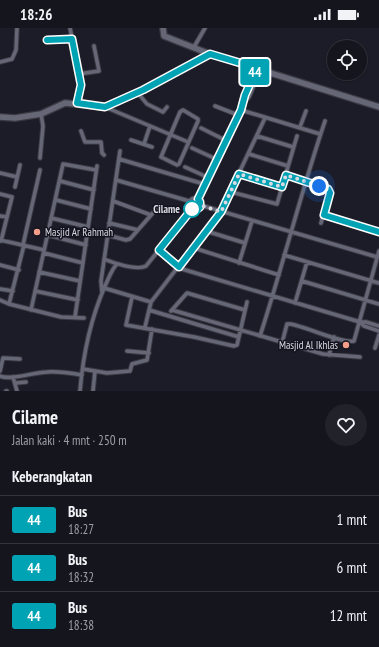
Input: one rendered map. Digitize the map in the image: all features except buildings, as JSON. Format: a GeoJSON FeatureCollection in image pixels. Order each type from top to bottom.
{"type":"FeatureCollection","features":[{"type":"Feature","properties":{"kind":"street"},"geometry":{"type":"LineString","coordinates":[[0,62],[12,59],[16,50],[17,28]]}},
{"type":"Feature","properties":{"kind":"street"},"geometry":{"type":"LineString","coordinates":[[70,28],[81,85],[77,103]]}},
{"type":"Feature","properties":{"kind":"street"},"geometry":{"type":"LineString","coordinates":[[163,28],[164,36],[210,54],[259,68],[379,107]]}},
{"type":"Feature","properties":{"kind":"street"},"geometry":{"type":"LineString","coordinates":[[194,47],[205,28]]}},
{"type":"Feature","properties":{"kind":"street"},"geometry":{"type":"LineString","coordinates":[[47,40],[72,39]]}},
{"type":"Feature","properties":{"kind":"street"},"geometry":{"type":"LineString","coordinates":[[79,74],[99,71],[94,46]]}},
{"type":"Feature","properties":{"kind":"street"},"geometry":{"type":"LineString","coordinates":[[105,107],[210,54]]}},
{"type":"Feature","properties":{"kind":"street"},"geometry":{"type":"LineString","coordinates":[[200,205],[198,199],[207,177],[241,110],[245,95],[259,68]]}},
{"type":"Feature","properties":{"kind":"street"},"geometry":{"type":"LineString","coordinates":[[137,92],[154,109],[163,112],[167,107]]}},
{"type":"Feature","properties":{"kind":"street"},"geometry":{"type":"LineString","coordinates":[[0,117],[15,118],[41,114],[65,103],[77,103],[105,107],[188,142]]}},
{"type":"Feature","properties":{"kind":"street"},"geometry":{"type":"LineString","coordinates":[[216,106],[238,115]]}},
{"type":"Feature","properties":{"kind":"street"},"geometry":{"type":"LineString","coordinates":[[241,110],[320,134]]}},
{"type":"Feature","properties":{"kind":"street"},"geometry":{"type":"LineString","coordinates":[[181,111],[198,119],[177,166],[161,157],[171,134],[181,111]]}},
{"type":"Feature","properties":{"kind":"street"},"geometry":{"type":"LineString","coordinates":[[300,127],[306,111]]}},
{"type":"Feature","properties":{"kind":"street"},"geometry":{"type":"LineString","coordinates":[[40,158],[44,126],[41,114]]}},
{"type":"Feature","properties":{"kind":"street"},"geometry":{"type":"LineString","coordinates":[[145,327],[151,302],[221,212],[265,118]]}},
{"type":"Feature","properties":{"kind":"street"},"geometry":{"type":"LineString","coordinates":[[260,336],[273,296],[290,232],[325,121]]}},
{"type":"Feature","properties":{"kind":"street"},"geometry":{"type":"LineString","coordinates":[[144,144],[150,126]]}},
{"type":"Feature","properties":{"kind":"street"},"geometry":{"type":"LineString","coordinates":[[201,128],[226,140]]}},
{"type":"Feature","properties":{"kind":"street"},"geometry":{"type":"LineString","coordinates":[[81,131],[85,142],[101,142],[102,153],[104,155]]}},
{"type":"Feature","properties":{"kind":"street"},"geometry":{"type":"LineString","coordinates":[[257,136],[293,147]]}},
{"type":"Feature","properties":{"kind":"street"},"geometry":{"type":"LineString","coordinates":[[231,192],[276,205],[297,136]]}},
{"type":"Feature","properties":{"kind":"street"},"geometry":{"type":"LineString","coordinates":[[131,140],[152,147]]}},
{"type":"Feature","properties":{"kind":"street"},"geometry":{"type":"LineString","coordinates":[[192,148],[216,159]]}},
{"type":"Feature","properties":{"kind":"street"},"geometry":{"type":"LineString","coordinates":[[103,290],[101,281],[120,151]]}},
{"type":"Feature","properties":{"kind":"street"},"geometry":{"type":"LineString","coordinates":[[249,154],[288,166]]}},
{"type":"Feature","properties":{"kind":"street"},"geometry":{"type":"LineString","coordinates":[[119,159],[204,184]]}},
{"type":"Feature","properties":{"kind":"street"},"geometry":{"type":"LineString","coordinates":[[15,187],[20,164]]}},
{"type":"Feature","properties":{"kind":"street"},"geometry":{"type":"LineString","coordinates":[[31,310],[63,164],[97,168],[75,317]]}},
{"type":"Feature","properties":{"kind":"street"},"geometry":{"type":"LineString","coordinates":[[185,167],[207,177]]}},
{"type":"Feature","properties":{"kind":"street"},"geometry":{"type":"LineString","coordinates":[[9,304],[40,170]]}},
{"type":"Feature","properties":{"kind":"street"},"geometry":{"type":"LineString","coordinates":[[0,173],[17,177]]}},
{"type":"Feature","properties":{"kind":"street"},"geometry":{"type":"LineString","coordinates":[[239,174],[282,187]]}},
{"type":"Feature","properties":{"kind":"street"},"geometry":{"type":"LineString","coordinates":[[286,175],[330,191],[321,223]]}},
{"type":"Feature","properties":{"kind":"street"},"geometry":{"type":"LineString","coordinates":[[116,180],[189,201],[193,198],[198,199]]}},
{"type":"Feature","properties":{"kind":"street"},"geometry":{"type":"LineString","coordinates":[[60,181],[94,190]]}},
{"type":"Feature","properties":{"kind":"street"},"geometry":{"type":"LineString","coordinates":[[0,194],[12,197],[1,240],[83,263]]}},
{"type":"Feature","properties":{"kind":"street"},"geometry":{"type":"LineString","coordinates":[[56,200],[91,209]]}},
{"type":"Feature","properties":{"kind":"street"},"geometry":{"type":"LineString","coordinates":[[112,201],[152,214]]}},
{"type":"Feature","properties":{"kind":"street"},"geometry":{"type":"LineString","coordinates":[[189,201],[189,206],[192,209]]}},
{"type":"Feature","properties":{"kind":"street"},"geometry":{"type":"LineString","coordinates":[[192,209],[198,209],[200,205]]}},
{"type":"Feature","properties":{"kind":"street"},"geometry":{"type":"LineString","coordinates":[[200,205],[378,257]]}},
{"type":"Feature","properties":{"kind":"street"},"geometry":{"type":"LineString","coordinates":[[107,235],[128,240],[159,206]]}},
{"type":"Feature","properties":{"kind":"street"},"geometry":{"type":"LineString","coordinates":[[104,259],[117,264],[142,268],[159,250],[192,209]]}},
{"type":"Feature","properties":{"kind":"street"},"geometry":{"type":"LineString","coordinates":[[324,215],[379,232]]}},
{"type":"Feature","properties":{"kind":"street"},"geometry":{"type":"LineString","coordinates":[[0,216],[7,218]]}},
{"type":"Feature","properties":{"kind":"street"},"geometry":{"type":"LineString","coordinates":[[52,218],[88,227]]}},
{"type":"Feature","properties":{"kind":"street"},"geometry":{"type":"LineString","coordinates":[[239,263],[252,221]]}},
{"type":"Feature","properties":{"kind":"street"},"geometry":{"type":"LineString","coordinates":[[109,223],[138,230]]}},
{"type":"Feature","properties":{"kind":"street"},"geometry":{"type":"LineString","coordinates":[[206,231],[245,243]]}},
{"type":"Feature","properties":{"kind":"street"},"geometry":{"type":"LineString","coordinates":[[48,235],[86,245]]}},
{"type":"Feature","properties":{"kind":"street"},"geometry":{"type":"LineString","coordinates":[[194,248],[279,275]]}},
{"type":"Feature","properties":{"kind":"street"},"geometry":{"type":"LineString","coordinates":[[159,250],[179,267],[295,303],[379,326]]}},
{"type":"Feature","properties":{"kind":"street"},"geometry":{"type":"LineString","coordinates":[[282,343],[288,324],[353,341],[367,301],[379,251]]}},
{"type":"Feature","properties":{"kind":"street"},"geometry":{"type":"LineString","coordinates":[[284,255],[379,283]]}},
{"type":"Feature","properties":{"kind":"street"},"geometry":{"type":"LineString","coordinates":[[295,303],[307,262]]}},
{"type":"Feature","properties":{"kind":"street"},"geometry":{"type":"LineString","coordinates":[[80,391],[82,369],[92,326],[103,290],[117,264]]}},
{"type":"Feature","properties":{"kind":"street"},"geometry":{"type":"LineString","coordinates":[[0,265],[18,270]]}},
{"type":"Feature","properties":{"kind":"street"},"geometry":{"type":"LineString","coordinates":[[39,272],[80,281]]}},
{"type":"Feature","properties":{"kind":"street"},"geometry":{"type":"LineString","coordinates":[[302,281],[379,304]]}},
{"type":"Feature","properties":{"kind":"street"},"geometry":{"type":"LineString","coordinates":[[0,289],[13,292]]}},
{"type":"Feature","properties":{"kind":"street"},"geometry":{"type":"LineString","coordinates":[[103,290],[151,302]]}},
{"type":"Feature","properties":{"kind":"street"},"geometry":{"type":"LineString","coordinates":[[35,291],[78,300]]}},
{"type":"Feature","properties":{"kind":"street"},"geometry":{"type":"LineString","coordinates":[[170,316],[172,310],[187,293],[245,310]]}},
{"type":"Feature","properties":{"kind":"street"},"geometry":{"type":"LineString","coordinates":[[132,297],[125,324],[234,346],[236,345],[248,302]]}},
{"type":"Feature","properties":{"kind":"street"},"geometry":{"type":"LineString","coordinates":[[0,300],[9,304],[61,317],[84,318]]}},
{"type":"Feature","properties":{"kind":"street"},"geometry":{"type":"LineString","coordinates":[[149,310],[238,337]]}},
{"type":"Feature","properties":{"kind":"street"},"geometry":{"type":"LineString","coordinates":[[172,310],[282,343],[329,355],[360,358]]}},
{"type":"Feature","properties":{"kind":"street"},"geometry":{"type":"LineString","coordinates":[[360,322],[364,326],[379,331]]}},
{"type":"Feature","properties":{"kind":"street"},"geometry":{"type":"LineString","coordinates":[[82,369],[107,373],[128,372],[132,364],[146,361],[149,353],[152,329]]}},
{"type":"Feature","properties":{"kind":"street"},"geometry":{"type":"LineString","coordinates":[[231,334],[240,330]]}},
{"type":"Feature","properties":{"kind":"street"},"geometry":{"type":"LineString","coordinates":[[375,348],[379,335]]}},
{"type":"Feature","properties":{"kind":"street"},"geometry":{"type":"LineString","coordinates":[[329,355],[334,337]]}},
{"type":"Feature","properties":{"kind":"street"},"geometry":{"type":"LineString","coordinates":[[127,351],[149,353]]}},
{"type":"Feature","properties":{"kind":"street"},"geometry":{"type":"LineString","coordinates":[[0,371],[3,358],[20,359]]}},
{"type":"Feature","properties":{"kind":"street"},"geometry":{"type":"LineString","coordinates":[[93,391],[95,371]]}},
{"type":"Feature","properties":{"kind":"street"},"geometry":{"type":"LineString","coordinates":[[0,376],[13,377],[47,372],[82,375]]}},
{"type":"Feature","properties":{"kind":"street"},"geometry":{"type":"LineString","coordinates":[[13,377],[16,383],[17,391]]}},
{"type":"Feature","properties":{"kind":"street"},"geometry":{"type":"LineString","coordinates":[[16,383],[26,382]]}},
{"type":"Feature","properties":{"kind":"bus line","name":"44"},"geometry":{"type":"LineString","coordinates":[[47,40],[57,41],[72,39],[81,85],[77,103],[98,107],[105,107],[143,90],[210,54],[257,68],[245,95],[241,110],[204,184],[198,199],[200,202],[200,207],[196,210],[192,209],[159,250],[179,267],[221,212],[239,174],[282,187],[286,175],[328,189],[330,193],[324,215],[379,232]]}},
{"type":"Feature","properties":{"kind":"place","name":"Cilame"},"geometry":{"type":"Point","coordinates":[192,209]}},
{"type":"Feature","properties":{"kind":"place","name":"Masjid Ar Rahmah"},"geometry":{"type":"Point","coordinates":[37,232]}},
{"type":"Feature","properties":{"kind":"place","name":"Masjid Al Ikhlas"},"geometry":{"type":"Point","coordinates":[346,345]}},
{"type":"Feature","properties":{"kind":"route"},"geometry":{"type":"LineString","coordinates":[[192,209],[198,209],[200,205],[221,212],[239,174],[282,187],[286,175],[319,186]]}}]}
